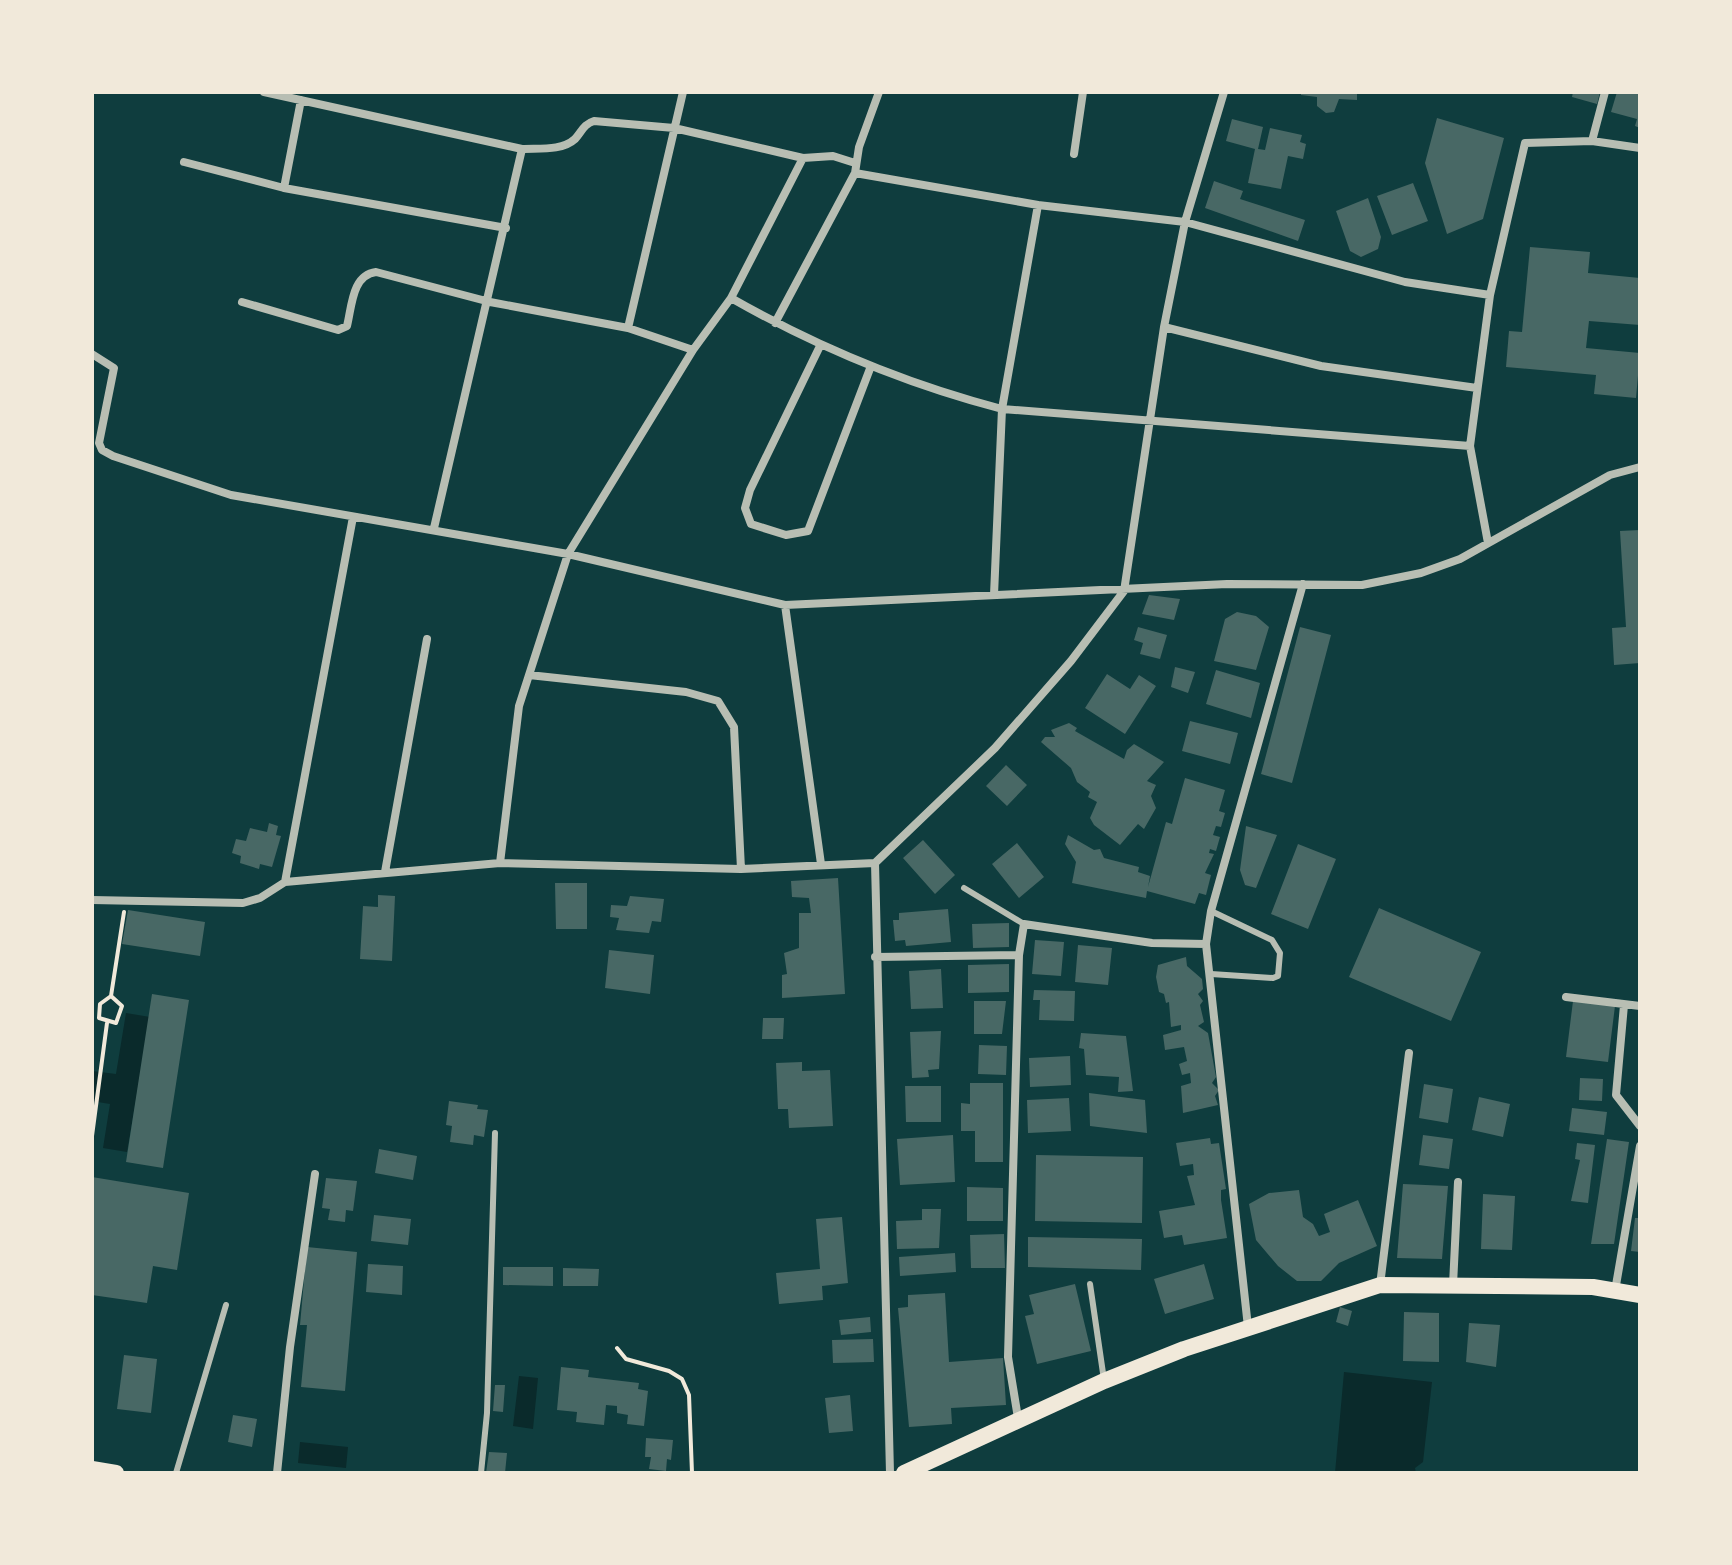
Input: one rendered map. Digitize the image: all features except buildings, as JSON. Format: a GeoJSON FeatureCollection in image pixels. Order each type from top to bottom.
{"type":"FeatureCollection","features":[{"type":"Feature","properties":{"kind":"main road"},"geometry":{"type":"LineString","coordinates":[[904,1473],[1104,1381],[1248,1327],[1380,1285],[1593,1287],[1638,1297]]}},
{"type":"Feature","properties":{"kind":"main road"},"geometry":{"type":"LineString","coordinates":[[92,1469],[116,1473]]}},
{"type":"Feature","properties":{"kind":"street"},"geometry":{"type":"LineString","coordinates":[[264,92],[522,149],[551,148],[572,142],[587,123],[594,121],[674,128],[803,158],[833,156],[855,168],[1038,205],[1185,222],[1405,282],[1490,295]]}},
{"type":"Feature","properties":{"kind":"street"},"geometry":{"type":"LineString","coordinates":[[628,328],[683,92]]}},
{"type":"Feature","properties":{"kind":"street"},"geometry":{"type":"LineString","coordinates":[[775,323],[855,168],[879,92]]}},
{"type":"Feature","properties":{"kind":"street"},"geometry":{"type":"LineString","coordinates":[[1074,154],[1083,92]]}},
{"type":"Feature","properties":{"kind":"street"},"geometry":{"type":"LineString","coordinates":[[92,900],[243,903],[260,898],[285,882],[500,863],[635,863],[741,869],[875,863],[995,748],[1071,661],[1124,591],[1147,423],[1185,222],[1224,92]]}},
{"type":"Feature","properties":{"kind":"street"},"geometry":{"type":"LineString","coordinates":[[1592,141],[1605,92]]}},
{"type":"Feature","properties":{"kind":"street"},"geometry":{"type":"LineString","coordinates":[[284,188],[301,100]]}},
{"type":"Feature","properties":{"kind":"street"},"geometry":{"type":"LineString","coordinates":[[1488,543],[1470,446],[1490,295],[1525,143],[1592,141],[1640,148]]}},
{"type":"Feature","properties":{"kind":"street"},"geometry":{"type":"LineString","coordinates":[[434,528],[490,302],[522,149]]}},
{"type":"Feature","properties":{"kind":"street"},"geometry":{"type":"LineString","coordinates":[[500,863],[519,706],[568,554],[693,350],[731,298],[803,158]]}},
{"type":"Feature","properties":{"kind":"street"},"geometry":{"type":"LineString","coordinates":[[184,162],[284,188],[506,228]]}},
{"type":"Feature","properties":{"kind":"street"},"geometry":{"type":"LineString","coordinates":[[994,595],[1002,409],[1038,205]]}},
{"type":"Feature","properties":{"kind":"street"},"geometry":{"type":"LineString","coordinates":[[242,302],[338,330],[347,326],[358,281],[376,272],[490,302],[628,328],[693,350]]}},
{"type":"Feature","properties":{"kind":"street"},"geometry":{"type":"LineString","coordinates":[[731,298],[820,346],[932,391],[1002,409],[1147,423],[1470,446]]}},
{"type":"Feature","properties":{"kind":"street"},"geometry":{"type":"LineString","coordinates":[[1164,327],[1321,366],[1477,388]]}},
{"type":"Feature","properties":{"kind":"street"},"geometry":{"type":"LineString","coordinates":[[820,346],[745,508],[751,524],[793,536],[808,531],[871,366]]}},
{"type":"Feature","properties":{"kind":"street"},"geometry":{"type":"LineString","coordinates":[[92,354],[112,365],[115,373],[99,443],[106,453],[231,495],[434,528],[568,554],[785,605],[1227,584],[1362,585],[1439,567],[1610,475],[1640,467]]}},
{"type":"Feature","properties":{"kind":"street"},"geometry":{"type":"LineString","coordinates":[[285,882],[353,517]]}},
{"type":"Feature","properties":{"kind":"street"},"geometry":{"type":"LineString","coordinates":[[1248,1327],[1206,944],[1211,911],[1303,584]]}},
{"type":"Feature","properties":{"kind":"street"},"geometry":{"type":"LineString","coordinates":[[785,605],[821,864]]}},
{"type":"Feature","properties":{"kind":"street"},"geometry":{"type":"LineString","coordinates":[[385,872],[427,639]]}},
{"type":"Feature","properties":{"kind":"street"},"geometry":{"type":"LineString","coordinates":[[529,675],[686,692],[718,701],[734,727],[741,869]]}},
{"type":"Feature","properties":{"kind":"street"},"geometry":{"type":"LineString","coordinates":[[875,863],[890,1473]]}},
{"type":"Feature","properties":{"kind":"street"},"geometry":{"type":"LineString","coordinates":[[1018,1418],[1008,1357],[1019,955],[1024,924],[1152,943],[1206,944]]}},
{"type":"Feature","properties":{"kind":"street"},"geometry":{"type":"LineString","coordinates":[[875,957],[1019,955]]}},
{"type":"Feature","properties":{"kind":"street"},"geometry":{"type":"LineString","coordinates":[[1566,997],[1640,1006]]}},
{"type":"Feature","properties":{"kind":"street"},"geometry":{"type":"LineString","coordinates":[[1624,1005],[1616,1095],[1640,1126]]}},
{"type":"Feature","properties":{"kind":"street"},"geometry":{"type":"LineString","coordinates":[[1380,1285],[1409,1053]]}},
{"type":"Feature","properties":{"kind":"street"},"geometry":{"type":"LineString","coordinates":[[1615,1291],[1640,1146]]}},
{"type":"Feature","properties":{"kind":"street"},"geometry":{"type":"LineString","coordinates":[[277,1473],[290,1347],[315,1174]]}},
{"type":"Feature","properties":{"kind":"street"},"geometry":{"type":"LineString","coordinates":[[1453,1285],[1458,1182]]}},
{"type":"Feature","properties":{"kind":"lane"},"geometry":{"type":"LineString","coordinates":[[964,888],[1024,924]]}},
{"type":"Feature","properties":{"kind":"lane"},"geometry":{"type":"LineString","coordinates":[[1211,911],[1272,940],[1280,953],[1278,976],[1273,978],[1211,974]]}},
{"type":"Feature","properties":{"kind":"lane"},"geometry":{"type":"LineString","coordinates":[[481,1473],[487,1413],[495,1133]]}},
{"type":"Feature","properties":{"kind":"lane"},"geometry":{"type":"LineString","coordinates":[[1090,1284],[1104,1381]]}},
{"type":"Feature","properties":{"kind":"lane"},"geometry":{"type":"LineString","coordinates":[[176,1473],[226,1305]]}},
{"type":"Feature","properties":{"kind":"path"},"geometry":{"type":"LineString","coordinates":[[111,996],[122,1006],[119,1020],[107,1023],[99,1018],[100,1004],[111,996],[126,901]]}},
{"type":"Feature","properties":{"kind":"path"},"geometry":{"type":"LineString","coordinates":[[92,1136],[107,1023]]}},
{"type":"Feature","properties":{"kind":"path"},"geometry":{"type":"LineString","coordinates":[[617,1348],[626,1359],[669,1371],[682,1379],[689,1395],[692,1473]]}},
{"type":"Feature","properties":{"kind":"water"},"geometry":{"type":"Polygon","coordinates":[[[126,1013],[150,1017],[127,1152],[103,1148],[110,1104],[92,1101],[92,1071],[116,1074],[126,1013]]]}},
{"type":"Feature","properties":{"kind":"water"},"geometry":{"type":"Polygon","coordinates":[[[1344,1372],[1432,1382],[1423,1462],[1415,1468],[1416,1473],[1335,1473],[1344,1372]]]}},
{"type":"Feature","properties":{"kind":"water"},"geometry":{"type":"Polygon","coordinates":[[[519,1376],[538,1378],[533,1429],[513,1426],[519,1376]]]}},
{"type":"Feature","properties":{"kind":"water"},"geometry":{"type":"Polygon","coordinates":[[[300,1442],[348,1447],[346,1468],[298,1463],[300,1442]]]}}]}
